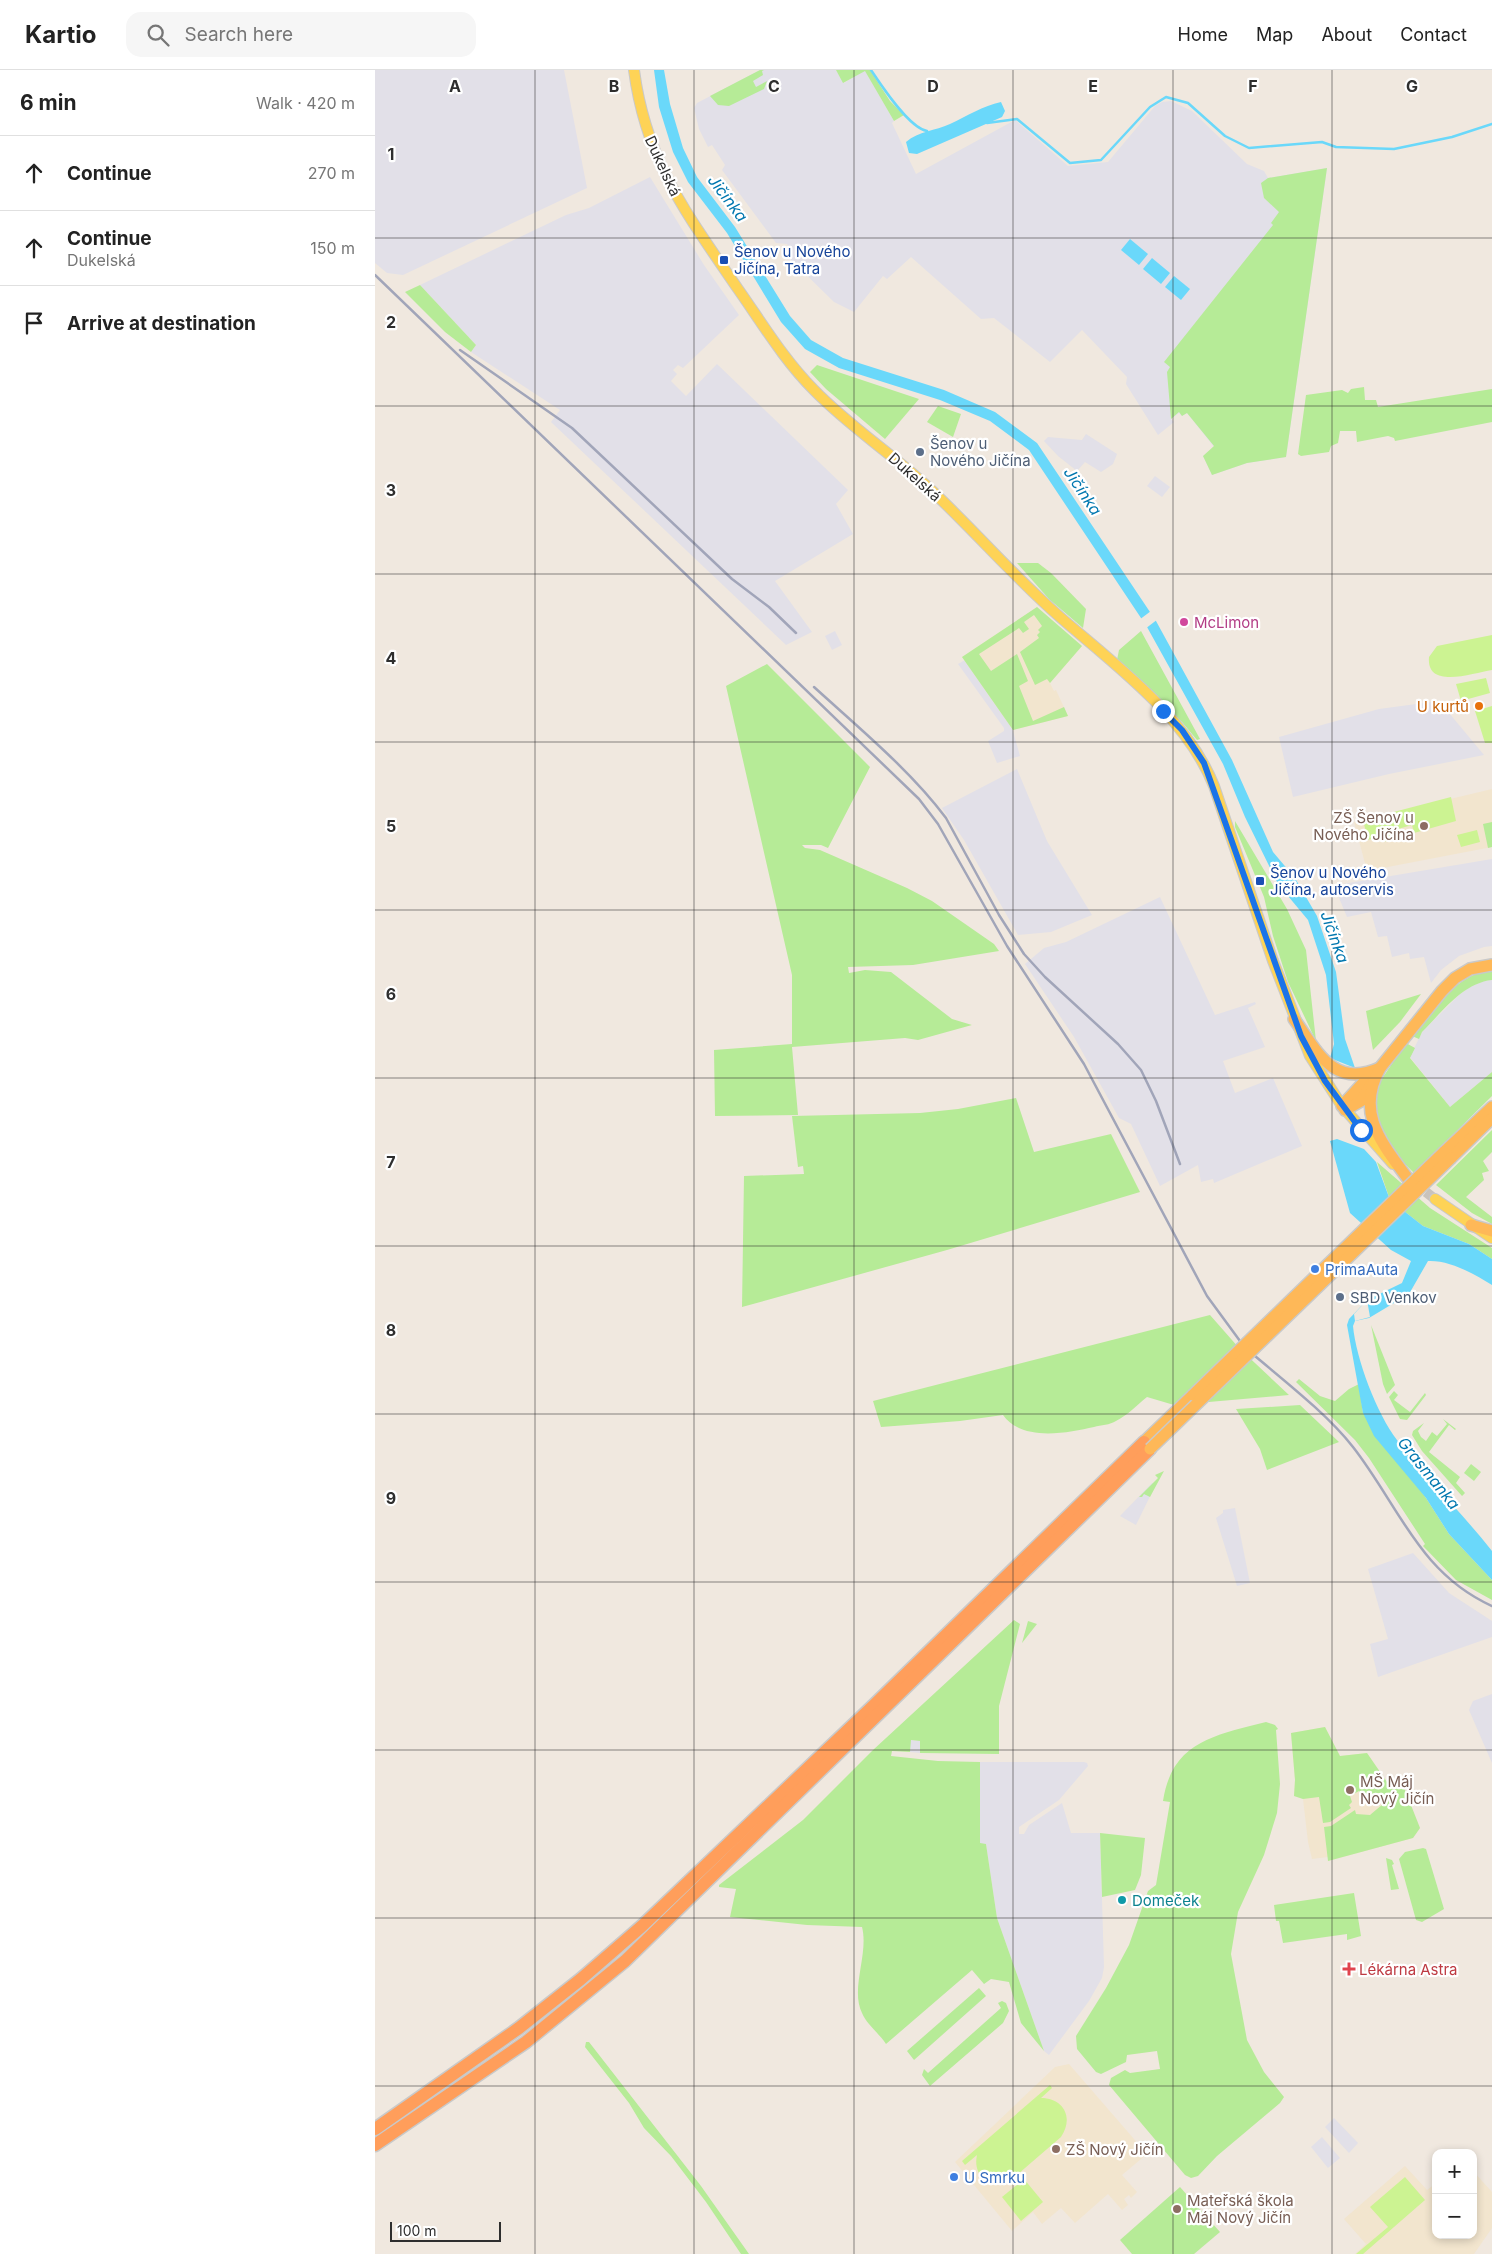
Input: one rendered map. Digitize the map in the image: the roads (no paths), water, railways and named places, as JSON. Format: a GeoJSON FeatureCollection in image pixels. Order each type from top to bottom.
{"type":"FeatureCollection","features":[{"type":"Feature","properties":{"kind":"highway"},"geometry":{"type":"LineString","coordinates":[[1343,1108],[1376,1073],[1442,991],[1455,978],[1470,970],[1492,965]]}},
{"type":"Feature","properties":{"kind":"highway"},"geometry":{"type":"LineString","coordinates":[[1294,1019],[1328,1065],[1345,1072],[1376,1073]]}},
{"type":"Feature","properties":{"kind":"highway"},"geometry":{"type":"LineString","coordinates":[[1376,1073],[1370,1103],[1373,1126],[1380,1140],[1408,1179]]}},
{"type":"Feature","properties":{"kind":"highway"},"geometry":{"type":"LineString","coordinates":[[375,2130],[519,2028],[629,1938],[1147,1446],[1448,1155],[1492,1107]]}},
{"type":"Feature","properties":{"kind":"highway"},"geometry":{"type":"LineString","coordinates":[[1448,1155],[1492,1118]]}},
{"type":"Feature","properties":{"kind":"highway"},"geometry":{"type":"LineString","coordinates":[[1471,1225],[1492,1230]]}},
{"type":"Feature","properties":{"kind":"highway"},"geometry":{"type":"LineString","coordinates":[[375,2144],[526,2042],[625,1961],[1147,1446]]}},
{"type":"Feature","properties":{"kind":"main road","name":"Dukelská"},"geometry":{"type":"LineString","coordinates":[[634,70],[647,132],[668,181],[695,226],[787,360],[818,394],[929,488],[1043,602],[1130,680],[1182,730],[1198,752],[1209,774],[1294,1019],[1310,1056],[1343,1108],[1376,1147],[1408,1179]]}},
{"type":"Feature","properties":{"kind":"main road"},"geometry":{"type":"LineString","coordinates":[[1435,1199],[1492,1238]]}},
{"type":"Feature","properties":{"kind":"water"},"geometry":{"type":"Polygon","coordinates":[[[654,70],[664,70],[670,104],[683,148],[697,177],[735,227],[790,316],[811,340],[843,358],[944,390],[995,412],[1037,443],[1156,621],[1232,760],[1273,852],[1295,878],[1317,916],[1336,972],[1345,1039],[1355,1068],[1330,1058],[1334,1044],[1326,975],[1308,920],[1278,884],[1245,817],[1223,764],[1147,627],[1029,450],[990,421],[940,400],[839,368],[805,349],[781,322],[727,233],[688,182],[673,152],[659,107],[654,70]]]}},
{"type":"Feature","properties":{"kind":"water"},"geometry":{"type":"Polygon","coordinates":[[[1001,102],[1005,111],[1002,117],[917,154],[909,153],[906,142],[911,138],[1001,102]]]}},
{"type":"Feature","properties":{"kind":"water"},"geometry":{"type":"Polygon","coordinates":[[[1130,239],[1148,254],[1139,265],[1121,250],[1130,239]]]}},
{"type":"Feature","properties":{"kind":"water"},"geometry":{"type":"Polygon","coordinates":[[[1152,258],[1170,273],[1161,284],[1143,269],[1152,258]]]}},
{"type":"Feature","properties":{"kind":"water"},"geometry":{"type":"Polygon","coordinates":[[[1174,276],[1190,289],[1181,300],[1165,287],[1174,276]]]}},
{"type":"Feature","properties":{"kind":"water"},"geometry":{"type":"Polygon","coordinates":[[[1337,1139],[1364,1149],[1376,1162],[1390,1200],[1423,1226],[1469,1244],[1492,1259],[1492,1285],[1470,1272],[1453,1265],[1428,1261],[1409,1294],[1369,1318],[1355,1321],[1353,1326],[1363,1370],[1375,1401],[1389,1429],[1408,1454],[1492,1551],[1492,1580],[1449,1534],[1426,1498],[1374,1436],[1363,1413],[1347,1325],[1349,1319],[1367,1300],[1402,1283],[1411,1261],[1391,1250],[1350,1213],[1330,1141],[1337,1139]]]}},
{"type":"Feature","properties":{"kind":"waterway"},"geometry":{"type":"LineString","coordinates":[[871,70],[904,114],[920,128],[927,131]]}},
{"type":"Feature","properties":{"kind":"waterway"},"geometry":{"type":"LineString","coordinates":[[987,123],[1017,119],[1070,163],[1101,160],[1150,107],[1166,97],[1188,103],[1225,136],[1249,148],[1322,142],[1336,147],[1394,149],[1452,137],[1492,124]]}},
{"type":"Feature","properties":{"kind":"tunnel"},"geometry":{"type":"LineString","coordinates":[[1414,1183],[1435,1199]]}},
{"type":"Feature","properties":{"kind":"railway"},"geometry":{"type":"LineString","coordinates":[[375,275],[919,799],[938,824],[1007,946],[1084,1064],[1207,1296],[1240,1341]]}},
{"type":"Feature","properties":{"kind":"railway"},"geometry":{"type":"LineString","coordinates":[[460,350],[572,428],[732,579],[769,607],[796,633]]}},
{"type":"Feature","properties":{"kind":"railway"},"geometry":{"type":"LineString","coordinates":[[814,687],[883,750],[932,800],[946,818],[999,915],[1024,954],[1045,977],[1118,1044],[1141,1070],[1156,1101],[1180,1164]]}},
{"type":"Feature","properties":{"kind":"railway"},"geometry":{"type":"LineString","coordinates":[[1255,1356],[1307,1400],[1343,1435],[1369,1469],[1412,1536],[1446,1576],[1467,1592],[1492,1606]]}},
{"type":"Feature","properties":{"kind":"place","name":"Šenov u Nového Jičína, Tatra"},"geometry":{"type":"Point","coordinates":[724,260]}},
{"type":"Feature","properties":{"kind":"place","name":"Šenov u Nového Jičína"},"geometry":{"type":"Point","coordinates":[920,452]}},
{"type":"Feature","properties":{"kind":"place","name":"McLimon"},"geometry":{"type":"Point","coordinates":[1184,622]}},
{"type":"Feature","properties":{"kind":"place","name":"U kurtů"},"geometry":{"type":"Point","coordinates":[1479,706]}},
{"type":"Feature","properties":{"kind":"place","name":"ZŠ Šenov u Nového Jičína"},"geometry":{"type":"Point","coordinates":[1424,826]}},
{"type":"Feature","properties":{"kind":"place","name":"Šenov u Nového Jičína, autoservis"},"geometry":{"type":"Point","coordinates":[1260,881]}},
{"type":"Feature","properties":{"kind":"place","name":"PrimaAuta"},"geometry":{"type":"Point","coordinates":[1315,1269]}},
{"type":"Feature","properties":{"kind":"place","name":"SBD Venkov"},"geometry":{"type":"Point","coordinates":[1340,1297]}},
{"type":"Feature","properties":{"kind":"place","name":"MŠ Máj Nový Jičín"},"geometry":{"type":"Point","coordinates":[1350,1790]}},
{"type":"Feature","properties":{"kind":"place","name":"Domeček"},"geometry":{"type":"Point","coordinates":[1122,1900]}},
{"type":"Feature","properties":{"kind":"place","name":"Lékárna Astra"},"geometry":{"type":"Point","coordinates":[1349,1969]}},
{"type":"Feature","properties":{"kind":"place","name":"ZŠ Nový Jičín"},"geometry":{"type":"Point","coordinates":[1056,2149]}},
{"type":"Feature","properties":{"kind":"place","name":"U Smrku"},"geometry":{"type":"Point","coordinates":[954,2177]}},
{"type":"Feature","properties":{"kind":"place","name":"Mateřská škola Máj Nový Jičín"},"geometry":{"type":"Point","coordinates":[1177,2209]}},
{"type":"Feature","properties":{"kind":"water label","name":"Jičínka"},"geometry":{"type":"Point","coordinates":[728,198]}},
{"type":"Feature","properties":{"kind":"water label","name":"Jičínka"},"geometry":{"type":"Point","coordinates":[1083,491]}},
{"type":"Feature","properties":{"kind":"water label","name":"Jičínka"},"geometry":{"type":"Point","coordinates":[1335,937]}},
{"type":"Feature","properties":{"kind":"water label","name":"Grasmanka"},"geometry":{"type":"Point","coordinates":[1429,1473]}}]}
